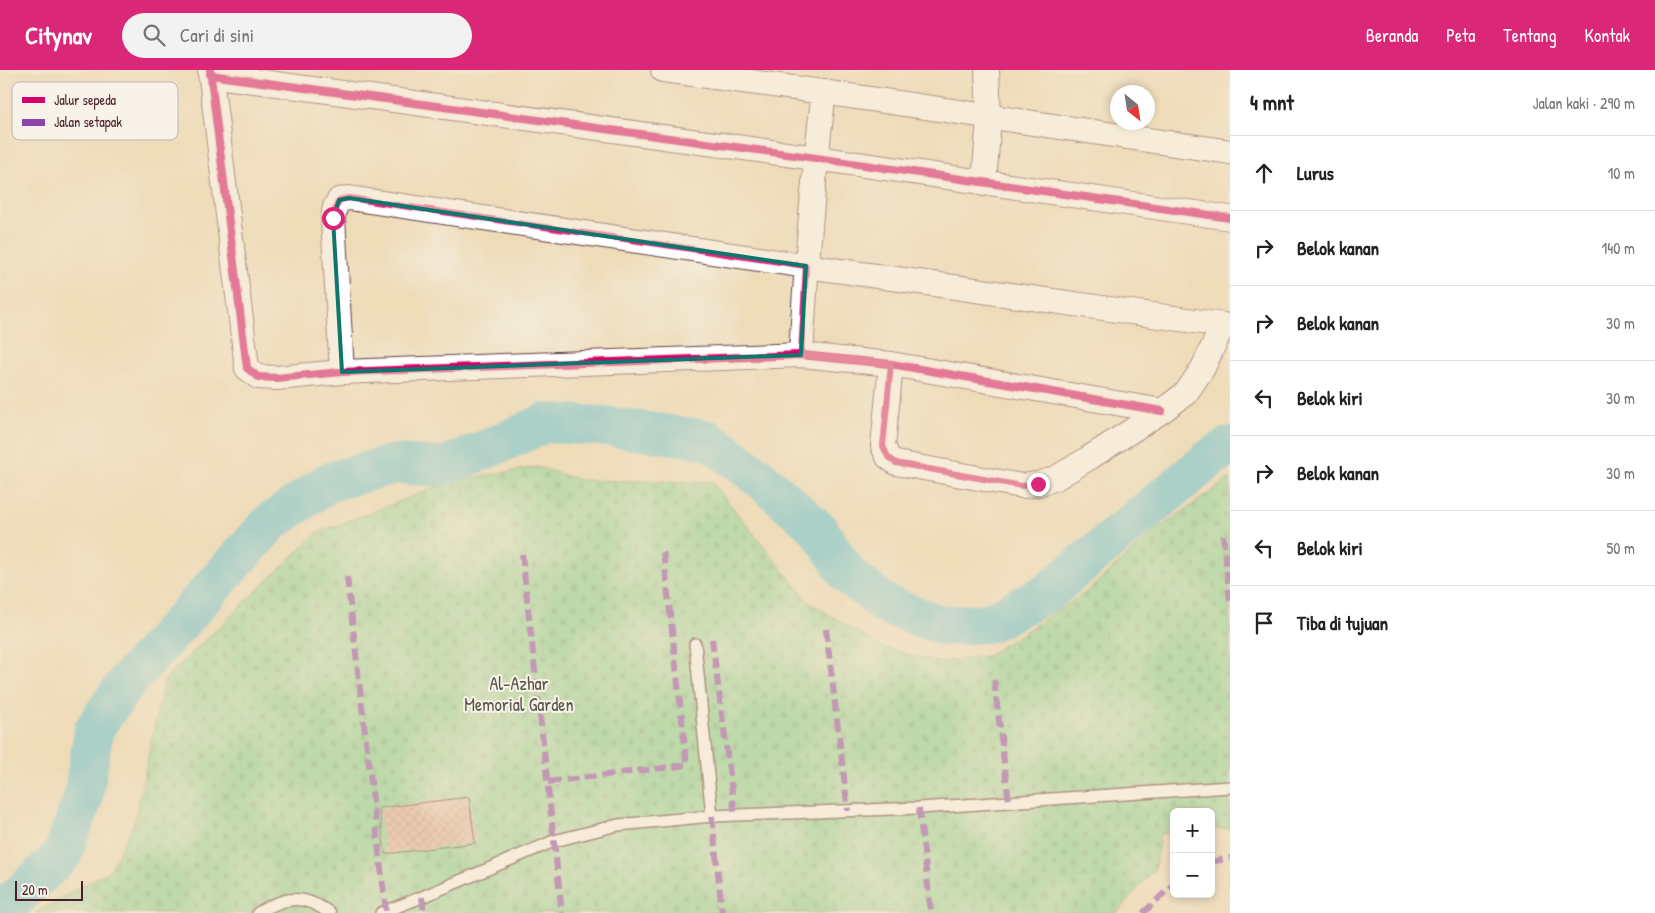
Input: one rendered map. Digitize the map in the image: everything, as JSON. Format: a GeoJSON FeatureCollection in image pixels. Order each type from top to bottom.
{"type":"FeatureCollection","features":[{"type":"Feature","properties":{"kind":"street"},"geometry":{"type":"LineString","coordinates":[[663,70],[824,91],[1230,152]]}},
{"type":"Feature","properties":{"kind":"street"},"geometry":{"type":"LineString","coordinates":[[984,184],[989,117],[987,70]]}},
{"type":"Feature","properties":{"kind":"street"},"geometry":{"type":"LineString","coordinates":[[1162,410],[891,364],[801,355],[342,372],[276,378],[258,376],[247,368],[210,73],[1230,218]]}},
{"type":"Feature","properties":{"kind":"street"},"geometry":{"type":"LineString","coordinates":[[801,355],[806,266],[824,91]]}},
{"type":"Feature","properties":{"kind":"street"},"geometry":{"type":"LineString","coordinates":[[342,372],[333,218],[339,200],[349,198],[1226,326],[1203,368],[1186,393],[1056,478],[1038,484],[1022,486],[896,463],[888,457],[883,446],[891,364]]}},
{"type":"Feature","properties":{"kind":"lane"},"geometry":{"type":"LineString","coordinates":[[695,644],[712,816]]}},
{"type":"Feature","properties":{"kind":"lane"},"geometry":{"type":"LineString","coordinates":[[381,913],[422,898],[554,841],[618,825],[712,816],[919,808],[1230,787]]}},
{"type":"Feature","properties":{"kind":"lane"},"geometry":{"type":"LineString","coordinates":[[258,913],[274,902],[293,899],[313,902],[330,913]]}},
{"type":"Feature","properties":{"kind":"highlighted area"},"geometry":{"type":"Polygon","coordinates":[[[349,198],[806,266],[801,355],[342,372],[333,218],[339,200],[349,198]]]}},
{"type":"Feature","properties":{"kind":"green space","name":"Al-Azhar Memorial Garden"},"geometry":{"type":"Polygon","coordinates":[[[538,467],[581,480],[712,482],[809,602],[881,647],[937,662],[987,656],[1085,593],[1158,529],[1230,478],[1230,828],[1215,830],[1215,808],[1170,808],[1170,833],[1160,834],[1155,868],[1117,913],[35,913],[110,870],[135,820],[164,680],[317,533],[455,480],[538,467]]]}},
{"type":"Feature","properties":{"kind":"building"},"geometry":{"type":"Polygon","coordinates":[[[469,797],[475,843],[385,854],[379,808],[469,797]]]}},
{"type":"Feature","properties":{"kind":"waterway"},"geometry":{"type":"LineString","coordinates":[[0,907],[13,901],[62,855],[83,799],[94,729],[125,684],[271,522],[329,482],[395,464],[442,467],[545,423],[605,426],[709,440],[760,478],[819,530],[848,575],[886,605],[943,626],[989,623],[1047,593],[1212,457],[1230,446]]}},
{"type":"Feature","properties":{"kind":"marked path"},"geometry":{"type":"LineString","coordinates":[[1223,535],[1230,601]]}},
{"type":"Feature","properties":{"kind":"marked path"},"geometry":{"type":"LineString","coordinates":[[548,782],[687,765],[663,550]]}},
{"type":"Feature","properties":{"kind":"marked path"},"geometry":{"type":"LineString","coordinates":[[522,554],[562,913]]}},
{"type":"Feature","properties":{"kind":"marked path"},"geometry":{"type":"LineString","coordinates":[[347,577],[386,911]]}},
{"type":"Feature","properties":{"kind":"marked path"},"geometry":{"type":"LineString","coordinates":[[826,629],[848,811]]}},
{"type":"Feature","properties":{"kind":"marked path"},"geometry":{"type":"LineString","coordinates":[[712,639],[735,815]]}},
{"type":"Feature","properties":{"kind":"marked path"},"geometry":{"type":"LineString","coordinates":[[994,680],[1009,802]]}},
{"type":"Feature","properties":{"kind":"marked path"},"geometry":{"type":"LineString","coordinates":[[919,808],[931,913]]}},
{"type":"Feature","properties":{"kind":"marked path"},"geometry":{"type":"LineString","coordinates":[[712,816],[722,913]]}},
{"type":"Feature","properties":{"kind":"marked path"},"geometry":{"type":"LineString","coordinates":[[1215,861],[1230,858]]}},
{"type":"Feature","properties":{"kind":"marked path"},"geometry":{"type":"LineString","coordinates":[[1143,913],[1170,888]]}},
{"type":"Feature","properties":{"kind":"marked path"},"geometry":{"type":"LineString","coordinates":[[422,897],[424,913]]}},
{"type":"Feature","properties":{"kind":"cycle path"},"geometry":{"type":"LineString","coordinates":[[210,70],[247,368],[258,377],[276,378],[342,372],[801,355],[891,364],[1162,411]]}},
{"type":"Feature","properties":{"kind":"cycle path"},"geometry":{"type":"LineString","coordinates":[[210,75],[816,158],[1230,218]]}},
{"type":"Feature","properties":{"kind":"route"},"geometry":{"type":"LineString","coordinates":[[333,218],[339,200],[349,198],[806,266],[801,355],[891,364],[883,446],[888,457],[896,463],[1022,486],[1038,484]]}}]}
